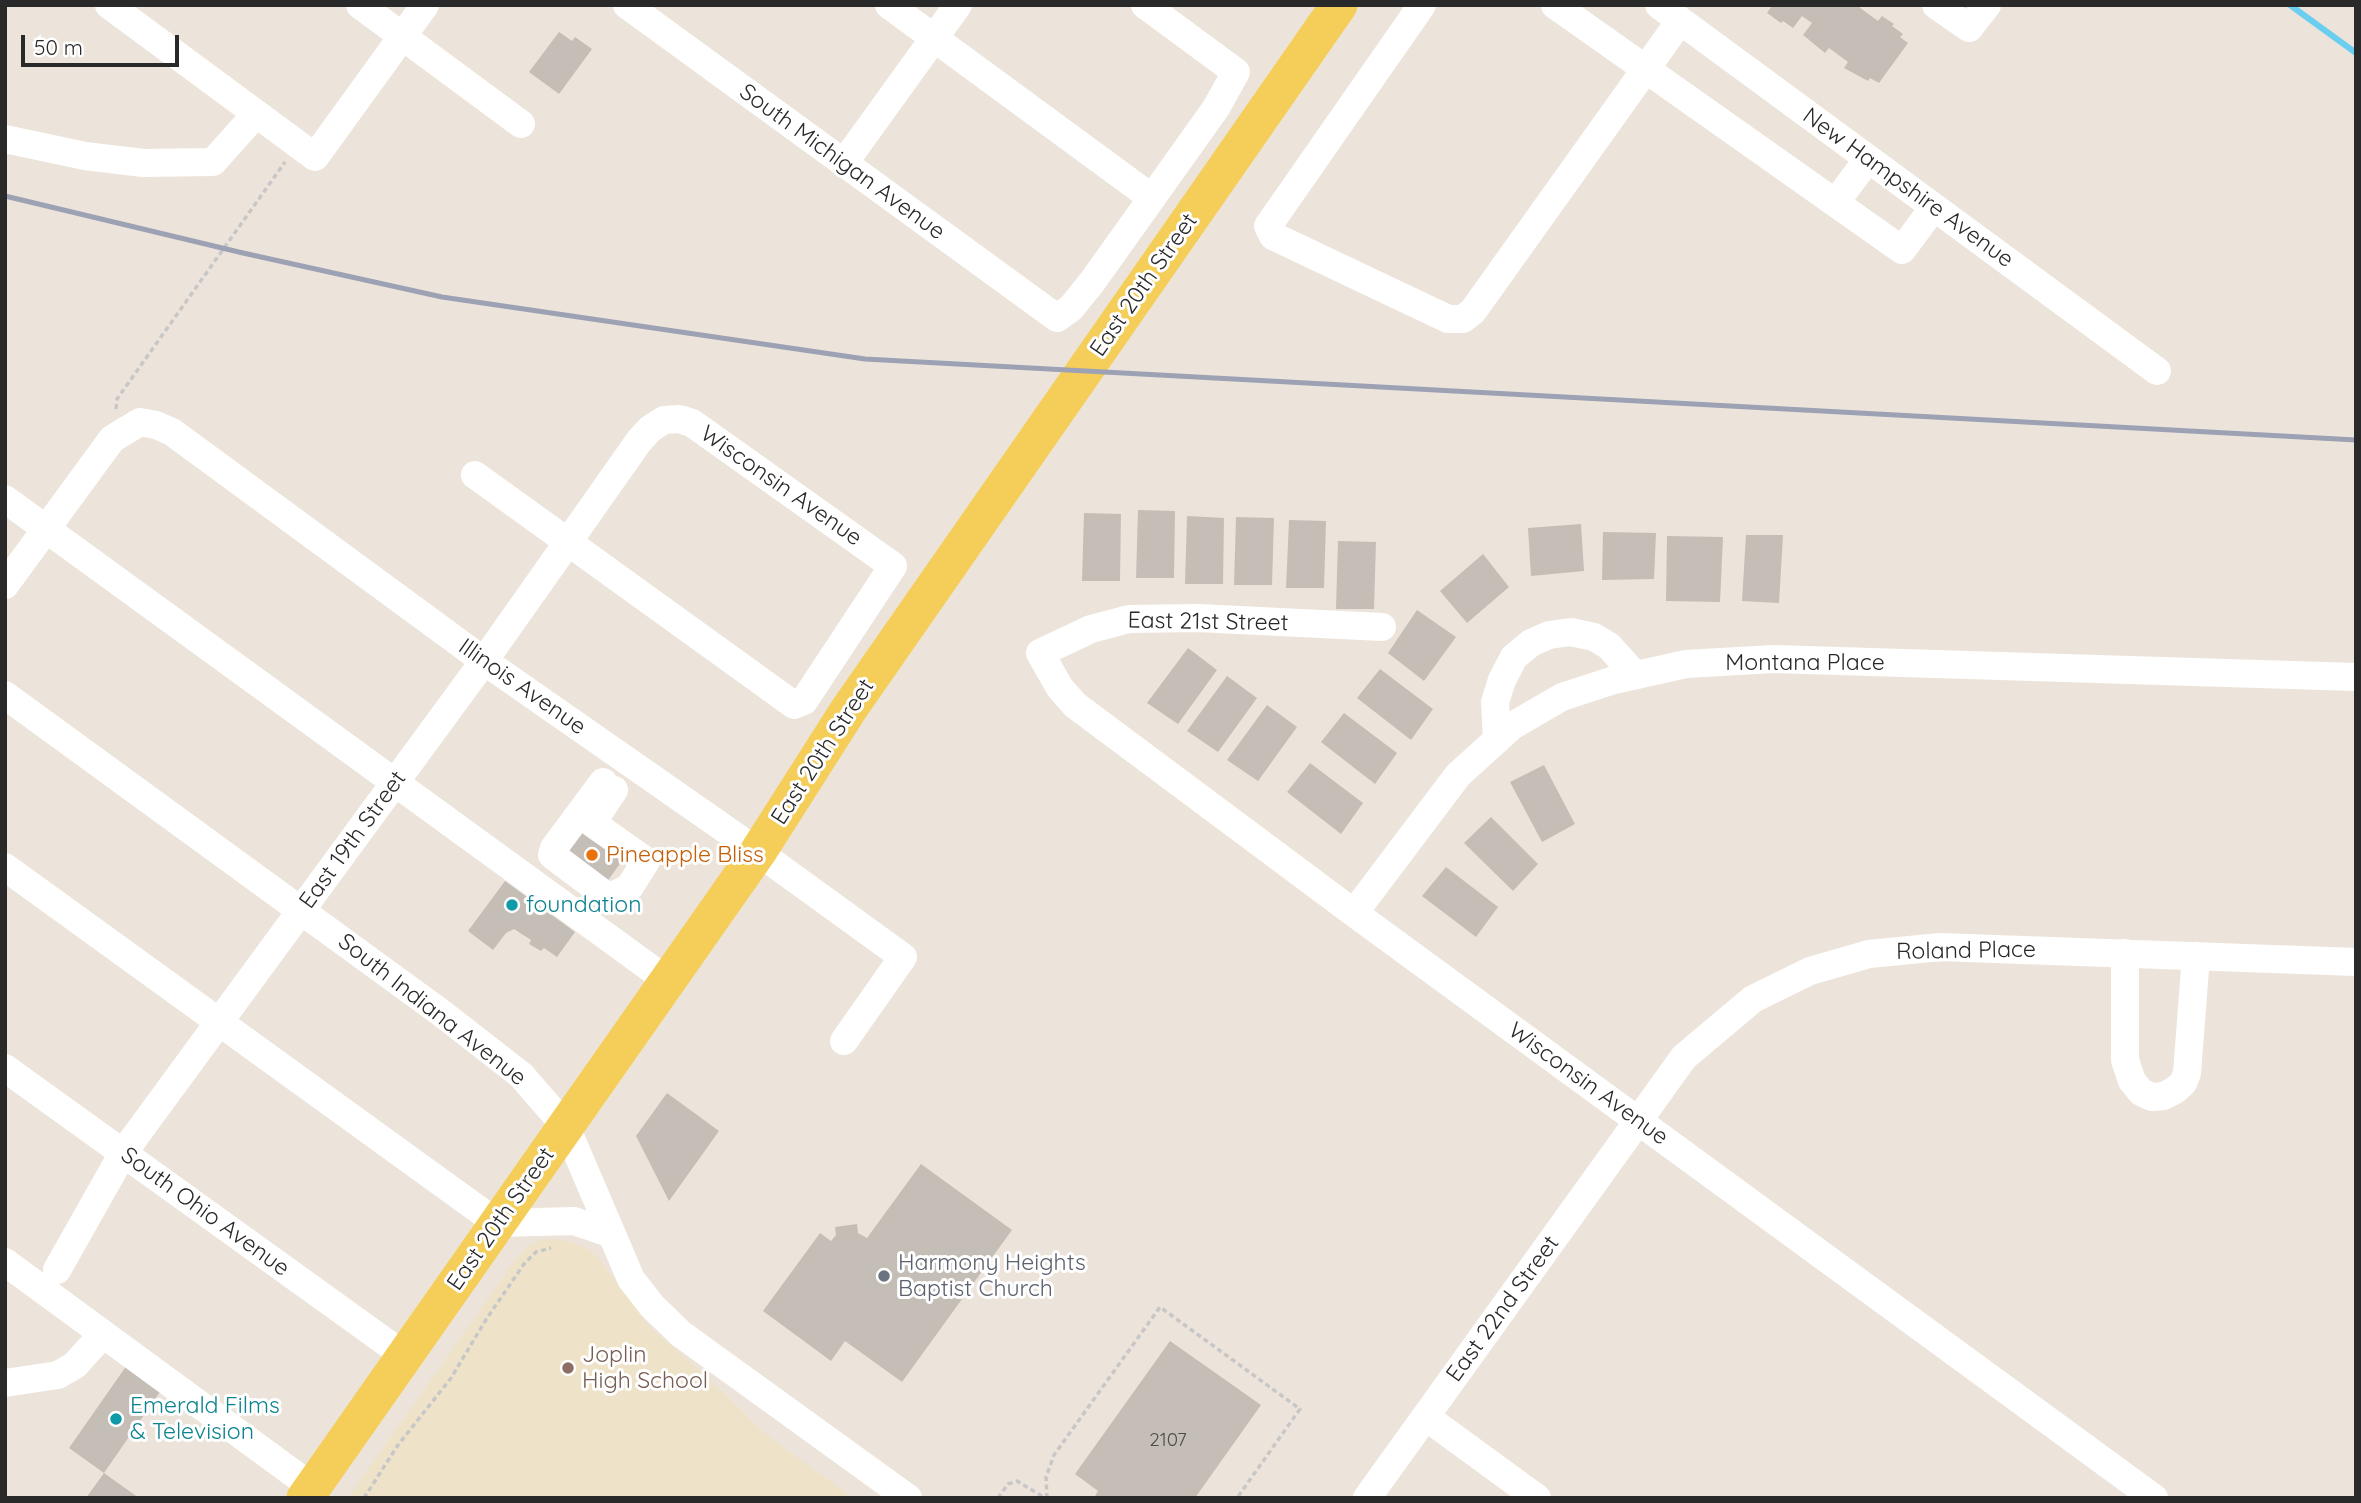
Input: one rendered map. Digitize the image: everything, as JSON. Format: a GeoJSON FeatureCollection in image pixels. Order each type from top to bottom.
{"type":"FeatureCollection","features":[{"type":"Feature","properties":{"kind":"main road","name":"East 20th Street"},"geometry":{"type":"LineString","coordinates":[[309,1492],[758,852],[849,709],[1336,9]]}},
{"type":"Feature","properties":{"kind":"street"},"geometry":{"type":"LineString","coordinates":[[109,5],[309,153],[403,37],[425,5]]}},
{"type":"Feature","properties":{"kind":"street"},"geometry":{"type":"LineString","coordinates":[[360,5],[521,124]]}},
{"type":"Feature","properties":{"kind":"street","name":"South Michigan Avenue"},"geometry":{"type":"LineString","coordinates":[[627,5],[1057,318],[1071,308],[1092,282],[1152,198]]}},
{"type":"Feature","properties":{"kind":"street"},"geometry":{"type":"LineString","coordinates":[[889,5],[1152,198],[1216,108],[1236,72],[1152,7]]}},
{"type":"Feature","properties":{"kind":"street"},"geometry":{"type":"LineString","coordinates":[[844,163],[958,5]]}},
{"type":"Feature","properties":{"kind":"street"},"geometry":{"type":"LineString","coordinates":[[1422,5],[1268,226],[1273,236],[1448,319],[1463,319],[1473,311],[1645,70],[1669,13]]}},
{"type":"Feature","properties":{"kind":"street"},"geometry":{"type":"LineString","coordinates":[[1555,5],[1902,250],[1934,207]]}},
{"type":"Feature","properties":{"kind":"street"},"geometry":{"type":"LineString","coordinates":[[1936,5],[1969,28],[1987,5]]}},
{"type":"Feature","properties":{"kind":"street","name":"New Hampshire Avenue"},"geometry":{"type":"LineString","coordinates":[[1669,13],[2157,371]]}},
{"type":"Feature","properties":{"kind":"street"},"geometry":{"type":"LineString","coordinates":[[5,139],[85,156],[143,163],[213,162],[256,114]]}},
{"type":"Feature","properties":{"kind":"street"},"geometry":{"type":"LineString","coordinates":[[1836,202],[1868,159]]}},
{"type":"Feature","properties":{"kind":"street","name":"Wisconsin Avenue"},"geometry":{"type":"LineString","coordinates":[[568,542],[794,705],[804,701],[893,566],[692,423],[678,419],[664,420]]}},
{"type":"Feature","properties":{"kind":"street","name":"East 19th Street"},"geometry":{"type":"LineString","coordinates":[[57,1270],[122,1153],[484,661],[639,441],[664,420]]}},
{"type":"Feature","properties":{"kind":"street","name":"Illinois Avenue"},"geometry":{"type":"LineString","coordinates":[[112,439],[140,422],[172,432],[484,661],[903,957],[844,1041]]}},
{"type":"Feature","properties":{"kind":"street"},"geometry":{"type":"LineString","coordinates":[[5,585],[112,439]]}},
{"type":"Feature","properties":{"kind":"street"},"geometry":{"type":"LineString","coordinates":[[475,475],[568,542]]}},
{"type":"Feature","properties":{"kind":"street"},"geometry":{"type":"LineString","coordinates":[[5,499],[668,981]]}},
{"type":"Feature","properties":{"kind":"street","name":"East 21st Street"},"geometry":{"type":"LineString","coordinates":[[1040,653],[1091,629],[1129,619],[1198,618],[1381,627]]}},
{"type":"Feature","properties":{"kind":"street"},"geometry":{"type":"LineString","coordinates":[[1497,740],[1496,702],[1502,680],[1514,657],[1531,643],[1549,635],[1571,632],[1594,638],[1609,646],[1635,675]]}},
{"type":"Feature","properties":{"kind":"street","name":"Wisconsin Avenue"},"geometry":{"type":"LineString","coordinates":[[1040,653],[1063,693],[1075,705],[1354,913],[2154,1498]]}},
{"type":"Feature","properties":{"kind":"street","name":"Montana Place"},"geometry":{"type":"LineString","coordinates":[[1354,913],[1458,775],[1512,726],[1562,697],[1635,675],[1686,664],[1774,659],[2356,677]]}},
{"type":"Feature","properties":{"kind":"street","name":"South Indiana Avenue"},"geometry":{"type":"LineString","coordinates":[[5,695],[460,1027],[521,1075],[566,1127],[631,1279],[652,1306],[681,1334],[908,1498]]}},
{"type":"Feature","properties":{"kind":"street"},"geometry":{"type":"LineString","coordinates":[[526,878],[552,855],[554,848],[586,818],[609,786]]}},
{"type":"Feature","properties":{"kind":"street"},"geometry":{"type":"LineString","coordinates":[[552,855],[604,894],[612,896],[629,888],[646,861],[586,818]]}},
{"type":"Feature","properties":{"kind":"street"},"geometry":{"type":"LineString","coordinates":[[5,867],[497,1223],[574,1221],[612,1234]]}},
{"type":"Feature","properties":{"kind":"street","name":"Roland Place"},"geometry":{"type":"LineString","coordinates":[[1638,1121],[1684,1057],[1724,1021],[1754,999],[1810,971],[1869,954],[1940,947],[2356,962]]}},
{"type":"Feature","properties":{"kind":"street"},"geometry":{"type":"LineString","coordinates":[[2125,953],[2125,1060],[2132,1081],[2141,1092],[2152,1097],[2164,1096],[2175,1090],[2183,1083],[2187,1073],[2196,956]]}},
{"type":"Feature","properties":{"kind":"street","name":"South Ohio Avenue"},"geometry":{"type":"LineString","coordinates":[[5,1068],[404,1356]]}},
{"type":"Feature","properties":{"kind":"street","name":"East 22nd Street"},"geometry":{"type":"LineString","coordinates":[[1367,1498],[1638,1121]]}},
{"type":"Feature","properties":{"kind":"street"},"geometry":{"type":"LineString","coordinates":[[5,1262],[309,1492]]}},
{"type":"Feature","properties":{"kind":"street"},"geometry":{"type":"LineString","coordinates":[[5,1383],[58,1375],[75,1365],[103,1334]]}},
{"type":"Feature","properties":{"kind":"street"},"geometry":{"type":"LineString","coordinates":[[1426,1417],[1537,1498]]}},
{"type":"Feature","properties":{"kind":"path"},"geometry":{"type":"LineString","coordinates":[[112,439],[117,399],[288,158],[309,153]]}},
{"type":"Feature","properties":{"kind":"path"},"geometry":{"type":"LineString","coordinates":[[364,1498],[390,1455],[451,1378],[479,1330],[524,1264],[536,1252],[556,1248],[556,1244]]}},
{"type":"Feature","properties":{"kind":"path"},"geometry":{"type":"LineString","coordinates":[[1046,1498],[1046,1477],[1054,1455],[1160,1307],[1300,1409],[1237,1498]]}},
{"type":"Feature","properties":{"kind":"path"},"geometry":{"type":"LineString","coordinates":[[998,1498],[1009,1484],[1017,1481],[1046,1498]]}},
{"type":"Feature","properties":{"kind":"shaded area","name":"Joplin High School"},"geometry":{"type":"Polygon","coordinates":[[[544,1239],[564,1240],[588,1249],[600,1260],[651,1329],[703,1373],[763,1432],[853,1498],[348,1498],[518,1256],[530,1245],[544,1239]]]}},
{"type":"Feature","properties":{"kind":"building"},"geometry":{"type":"Polygon","coordinates":[[[1769,5],[1860,5],[1859,7],[1878,21],[1882,16],[1894,24],[1892,26],[1903,34],[1900,37],[1908,43],[1879,83],[1870,78],[1868,81],[1844,68],[1848,62],[1829,48],[1825,53],[1803,35],[1812,23],[1802,16],[1793,28],[1783,21],[1781,23],[1767,13],[1771,7],[1769,5]]]}},
{"type":"Feature","properties":{"kind":"building"},"geometry":{"type":"Polygon","coordinates":[[[559,32],[572,41],[575,37],[592,49],[559,94],[529,72],[559,32]]]}},
{"type":"Feature","properties":{"kind":"building"},"geometry":{"type":"Polygon","coordinates":[[[1138,510],[1175,511],[1174,578],[1136,578],[1138,510]]]}},
{"type":"Feature","properties":{"kind":"building"},"geometry":{"type":"Polygon","coordinates":[[[1084,513],[1121,514],[1120,581],[1082,581],[1084,513]]]}},
{"type":"Feature","properties":{"kind":"building"},"geometry":{"type":"Polygon","coordinates":[[[1187,516],[1224,518],[1223,584],[1185,584],[1187,516]]]}},
{"type":"Feature","properties":{"kind":"building"},"geometry":{"type":"Polygon","coordinates":[[[1236,517],[1274,518],[1272,585],[1234,585],[1236,517]]]}},
{"type":"Feature","properties":{"kind":"building"},"geometry":{"type":"Polygon","coordinates":[[[1289,520],[1326,521],[1324,588],[1286,588],[1289,520]]]}},
{"type":"Feature","properties":{"kind":"building"},"geometry":{"type":"Polygon","coordinates":[[[1581,524],[1584,571],[1531,576],[1528,528],[1581,524]]]}},
{"type":"Feature","properties":{"kind":"building"},"geometry":{"type":"Polygon","coordinates":[[[1603,532],[1656,533],[1654,579],[1602,580],[1603,532]]]}},
{"type":"Feature","properties":{"kind":"building"},"geometry":{"type":"Polygon","coordinates":[[[1746,535],[1783,535],[1779,603],[1742,601],[1746,535]]]}},
{"type":"Feature","properties":{"kind":"building"},"geometry":{"type":"Polygon","coordinates":[[[1667,536],[1723,537],[1720,602],[1666,601],[1667,536]]]}},
{"type":"Feature","properties":{"kind":"building"},"geometry":{"type":"Polygon","coordinates":[[[1338,541],[1376,542],[1374,609],[1336,609],[1338,541]]]}},
{"type":"Feature","properties":{"kind":"building"},"geometry":{"type":"Polygon","coordinates":[[[1483,554],[1509,587],[1467,623],[1440,591],[1483,554]]]}},
{"type":"Feature","properties":{"kind":"building"},"geometry":{"type":"Polygon","coordinates":[[[1417,610],[1456,637],[1424,681],[1388,653],[1417,610]]]}},
{"type":"Feature","properties":{"kind":"building"},"geometry":{"type":"Polygon","coordinates":[[[1188,648],[1217,670],[1178,724],[1147,703],[1188,648]]]}},
{"type":"Feature","properties":{"kind":"building"},"geometry":{"type":"Polygon","coordinates":[[[1380,669],[1433,709],[1411,740],[1357,698],[1380,669]]]}},
{"type":"Feature","properties":{"kind":"building"},"geometry":{"type":"Polygon","coordinates":[[[1227,676],[1257,698],[1218,752],[1187,731],[1227,676]]]}},
{"type":"Feature","properties":{"kind":"building"},"geometry":{"type":"Polygon","coordinates":[[[1267,705],[1297,727],[1258,781],[1227,760],[1267,705]]]}},
{"type":"Feature","properties":{"kind":"building"},"geometry":{"type":"Polygon","coordinates":[[[1344,713],[1397,753],[1375,784],[1321,742],[1344,713]]]}},
{"type":"Feature","properties":{"kind":"building"},"geometry":{"type":"Polygon","coordinates":[[[1310,763],[1363,803],[1341,834],[1287,792],[1310,763]]]}},
{"type":"Feature","properties":{"kind":"building"},"geometry":{"type":"Polygon","coordinates":[[[1544,765],[1575,824],[1542,842],[1510,782],[1544,765]]]}},
{"type":"Feature","properties":{"kind":"building"},"geometry":{"type":"Polygon","coordinates":[[[1491,817],[1538,864],[1513,891],[1464,843],[1491,817]]]}},
{"type":"Feature","properties":{"kind":"building","name":"Pineapple Bliss"},"geometry":{"type":"Polygon","coordinates":[[[580,825],[624,858],[604,886],[559,852],[580,825]]]}},
{"type":"Feature","properties":{"kind":"building"},"geometry":{"type":"Polygon","coordinates":[[[1446,867],[1498,907],[1476,937],[1422,896],[1446,867]]]}},
{"type":"Feature","properties":{"kind":"building","name":"foundation"},"geometry":{"type":"Polygon","coordinates":[[[505,881],[575,932],[557,957],[544,948],[541,951],[529,944],[531,940],[514,929],[506,933],[493,950],[468,931],[505,881]]]}},
{"type":"Feature","properties":{"kind":"building"},"geometry":{"type":"Polygon","coordinates":[[[667,1093],[719,1131],[669,1201],[636,1136],[667,1093]]]}},
{"type":"Feature","properties":{"kind":"building","name":"Harmony Heights Baptist Church"},"geometry":{"type":"Polygon","coordinates":[[[921,1164],[1012,1230],[902,1382],[845,1341],[831,1361],[763,1311],[820,1233],[831,1241],[836,1235],[835,1227],[857,1224],[858,1233],[867,1238],[921,1164]]]}},
{"type":"Feature","properties":{"kind":"building"},"geometry":{"type":"Polygon","coordinates":[[[1170,1341],[1261,1405],[1195,1498],[1094,1498],[1098,1491],[1075,1474],[1170,1341]]]}},
{"type":"Feature","properties":{"kind":"building","name":"Emerald Films & Television"},"geometry":{"type":"Polygon","coordinates":[[[127,1365],[162,1389],[104,1473],[69,1448],[127,1365]]]}},
{"type":"Feature","properties":{"kind":"building"},"geometry":{"type":"Polygon","coordinates":[[[104,1473],[139,1498],[86,1498],[104,1473]]]}},
{"type":"Feature","properties":{"kind":"waterway"},"geometry":{"type":"LineString","coordinates":[[2290,5],[2356,53]]}},
{"type":"Feature","properties":{"kind":"railway"},"geometry":{"type":"LineString","coordinates":[[5,196],[442,297],[865,359],[2356,440]]}},
{"type":"Feature","properties":{"kind":"place","name":"Pineapple Bliss"},"geometry":{"type":"Point","coordinates":[592,855]}},
{"type":"Feature","properties":{"kind":"place","name":"foundation"},"geometry":{"type":"Point","coordinates":[512,905]}},
{"type":"Feature","properties":{"kind":"place","name":"Harmony Heights Baptist Church"},"geometry":{"type":"Point","coordinates":[884,1276]}},
{"type":"Feature","properties":{"kind":"place","name":"Joplin High School"},"geometry":{"type":"Point","coordinates":[568,1368]}},
{"type":"Feature","properties":{"kind":"place","name":"Emerald Films & Television"},"geometry":{"type":"Point","coordinates":[116,1419]}}]}
